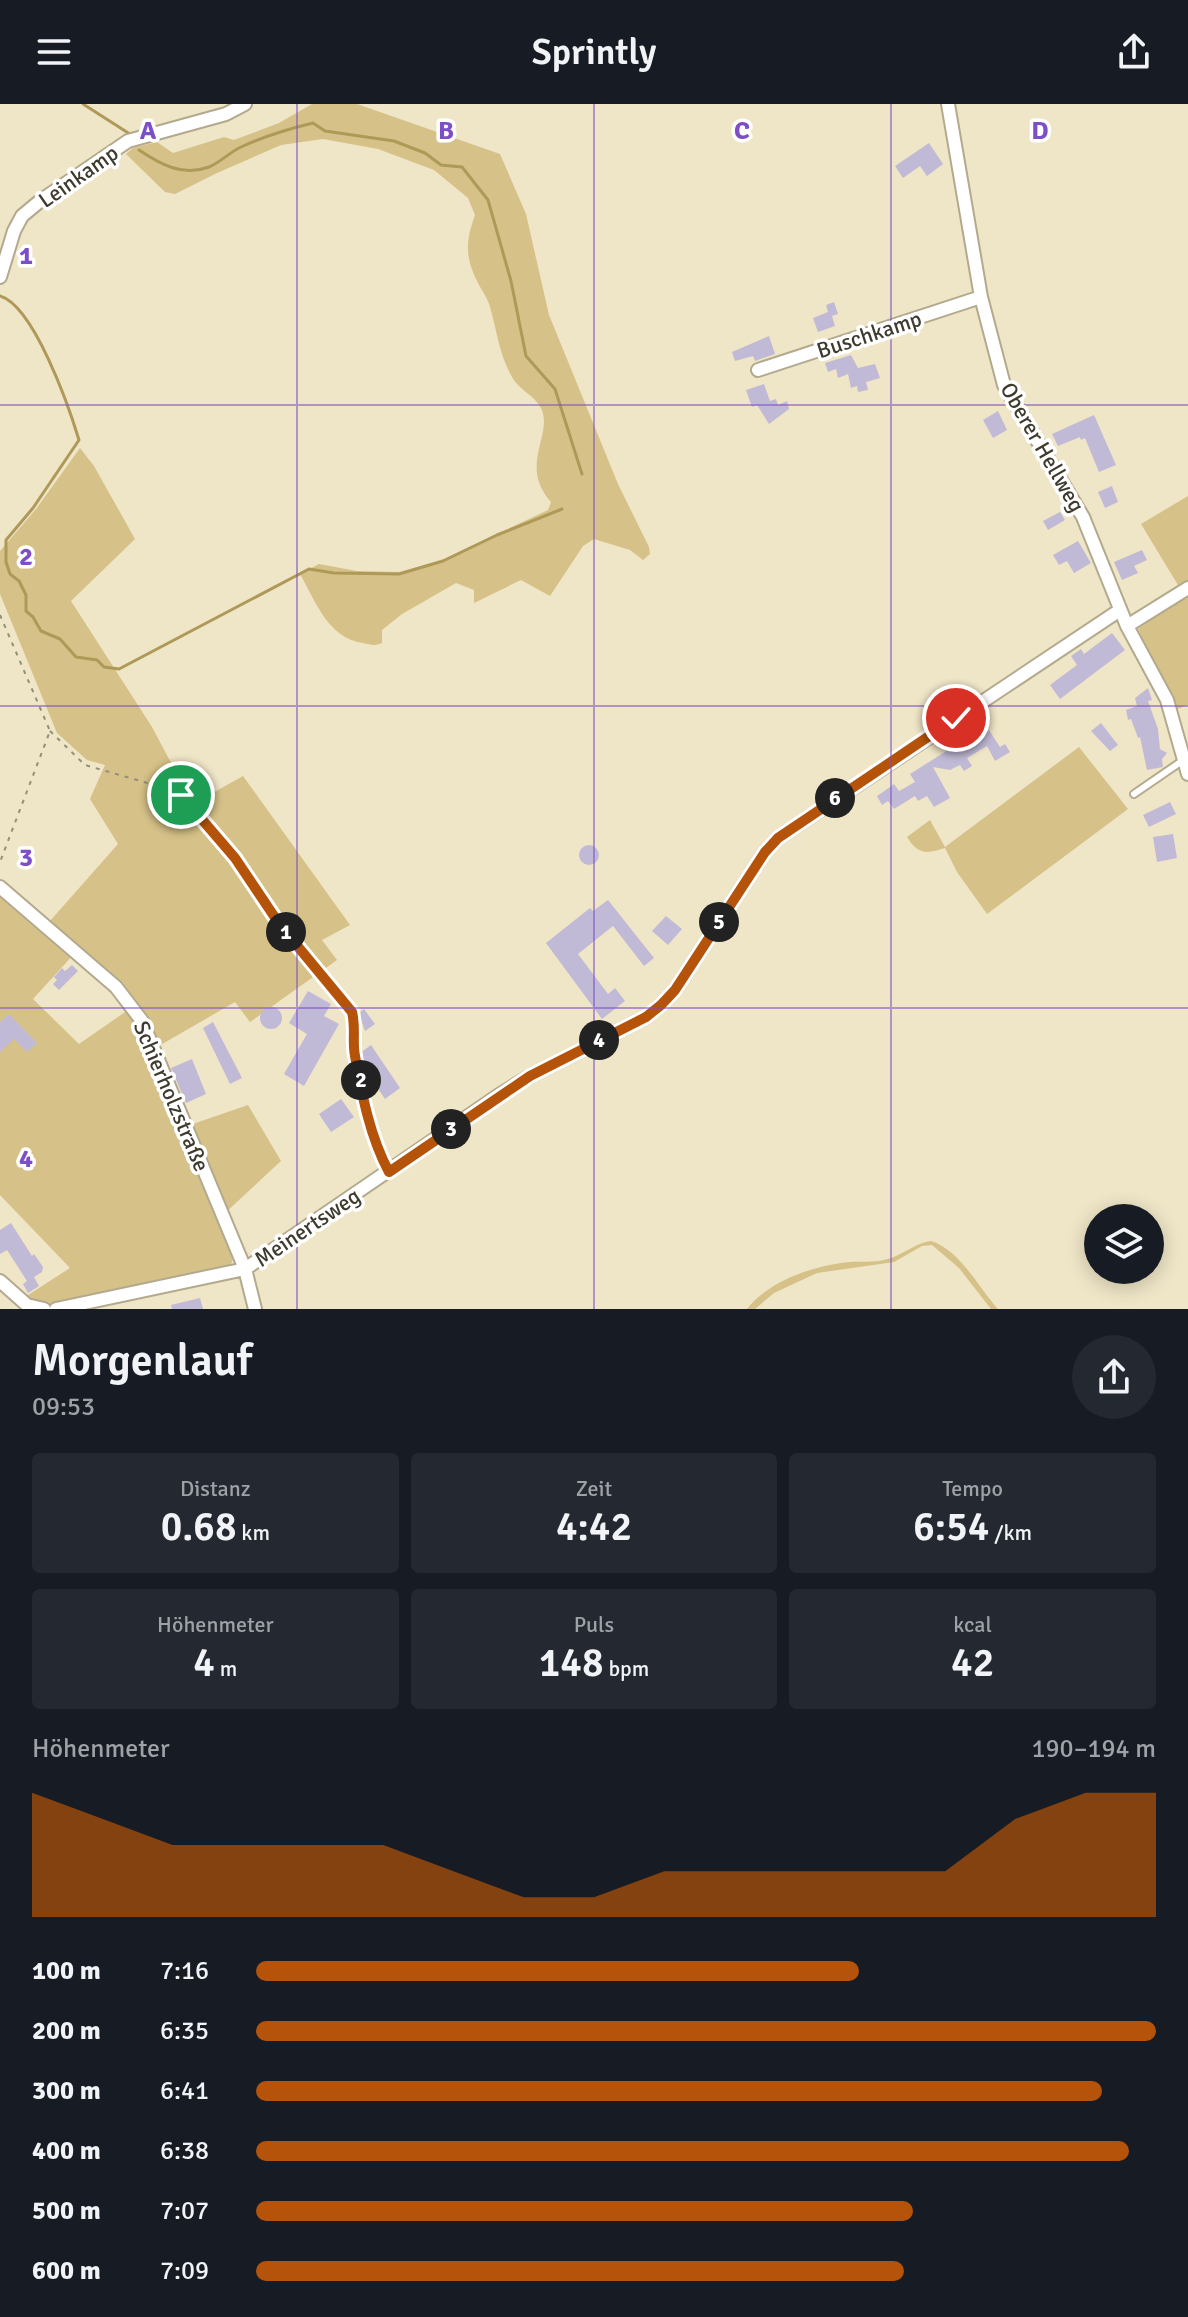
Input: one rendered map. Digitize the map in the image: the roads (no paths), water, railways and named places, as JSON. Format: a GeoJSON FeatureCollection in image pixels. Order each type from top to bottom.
{"type":"FeatureCollection","features":[{"type":"Feature","properties":{"kind":"street","name":"Leinkamp"},"geometry":{"type":"LineString","coordinates":[[0,277],[14,231],[22,216],[40,201],[128,141],[226,114],[245,104]]}},
{"type":"Feature","properties":{"kind":"street","name":"Oberer Hellweg"},"geometry":{"type":"LineString","coordinates":[[948,104],[981,297],[1004,385],[1083,517],[1127,626],[1167,700],[1188,774]]}},
{"type":"Feature","properties":{"kind":"street","name":"Buschkamp"},"geometry":{"type":"LineString","coordinates":[[758,370],[981,297]]}},
{"type":"Feature","properties":{"kind":"street"},"geometry":{"type":"LineString","coordinates":[[1127,626],[1188,588]]}},
{"type":"Feature","properties":{"kind":"street","name":"Meinertsweg"},"geometry":{"type":"LineString","coordinates":[[245,1269],[520,1083],[646,1017],[675,990],[765,852],[778,838],[1120,610]]}},
{"type":"Feature","properties":{"kind":"street","name":"Schierholzstraße"},"geometry":{"type":"LineString","coordinates":[[0,887],[116,987],[142,1021],[245,1269],[255,1309]]}},
{"type":"Feature","properties":{"kind":"street"},"geometry":{"type":"LineString","coordinates":[[56,1309],[245,1269]]}},
{"type":"Feature","properties":{"kind":"street"},"geometry":{"type":"LineString","coordinates":[[0,1281],[25,1307],[44,1309]]}},
{"type":"Feature","properties":{"kind":"lane"},"geometry":{"type":"LineString","coordinates":[[1134,794],[1185,759]]}},
{"type":"Feature","properties":{"kind":"lane"},"geometry":{"type":"LineString","coordinates":[[331,987],[352,1012],[356,1027],[354,1052],[375,1146],[389,1172]]}},
{"type":"Feature","properties":{"kind":"waterway"},"geometry":{"type":"LineString","coordinates":[[83,104],[133,136]]}},
{"type":"Feature","properties":{"kind":"waterway"},"geometry":{"type":"LineString","coordinates":[[139,150],[172,168],[199,170],[250,143],[313,123],[325,131],[394,141],[425,153],[441,165],[462,167],[488,200],[511,281],[526,356],[555,389],[582,474]]}},
{"type":"Feature","properties":{"kind":"waterway"},"geometry":{"type":"LineString","coordinates":[[0,296],[13,304],[37,337],[59,383],[79,440],[33,508],[6,540],[6,562],[10,574],[19,581],[26,595],[26,611],[41,631],[60,639],[76,657],[97,660],[104,667],[119,669],[309,569],[334,573],[399,574],[443,561],[562,509]]}}]}
